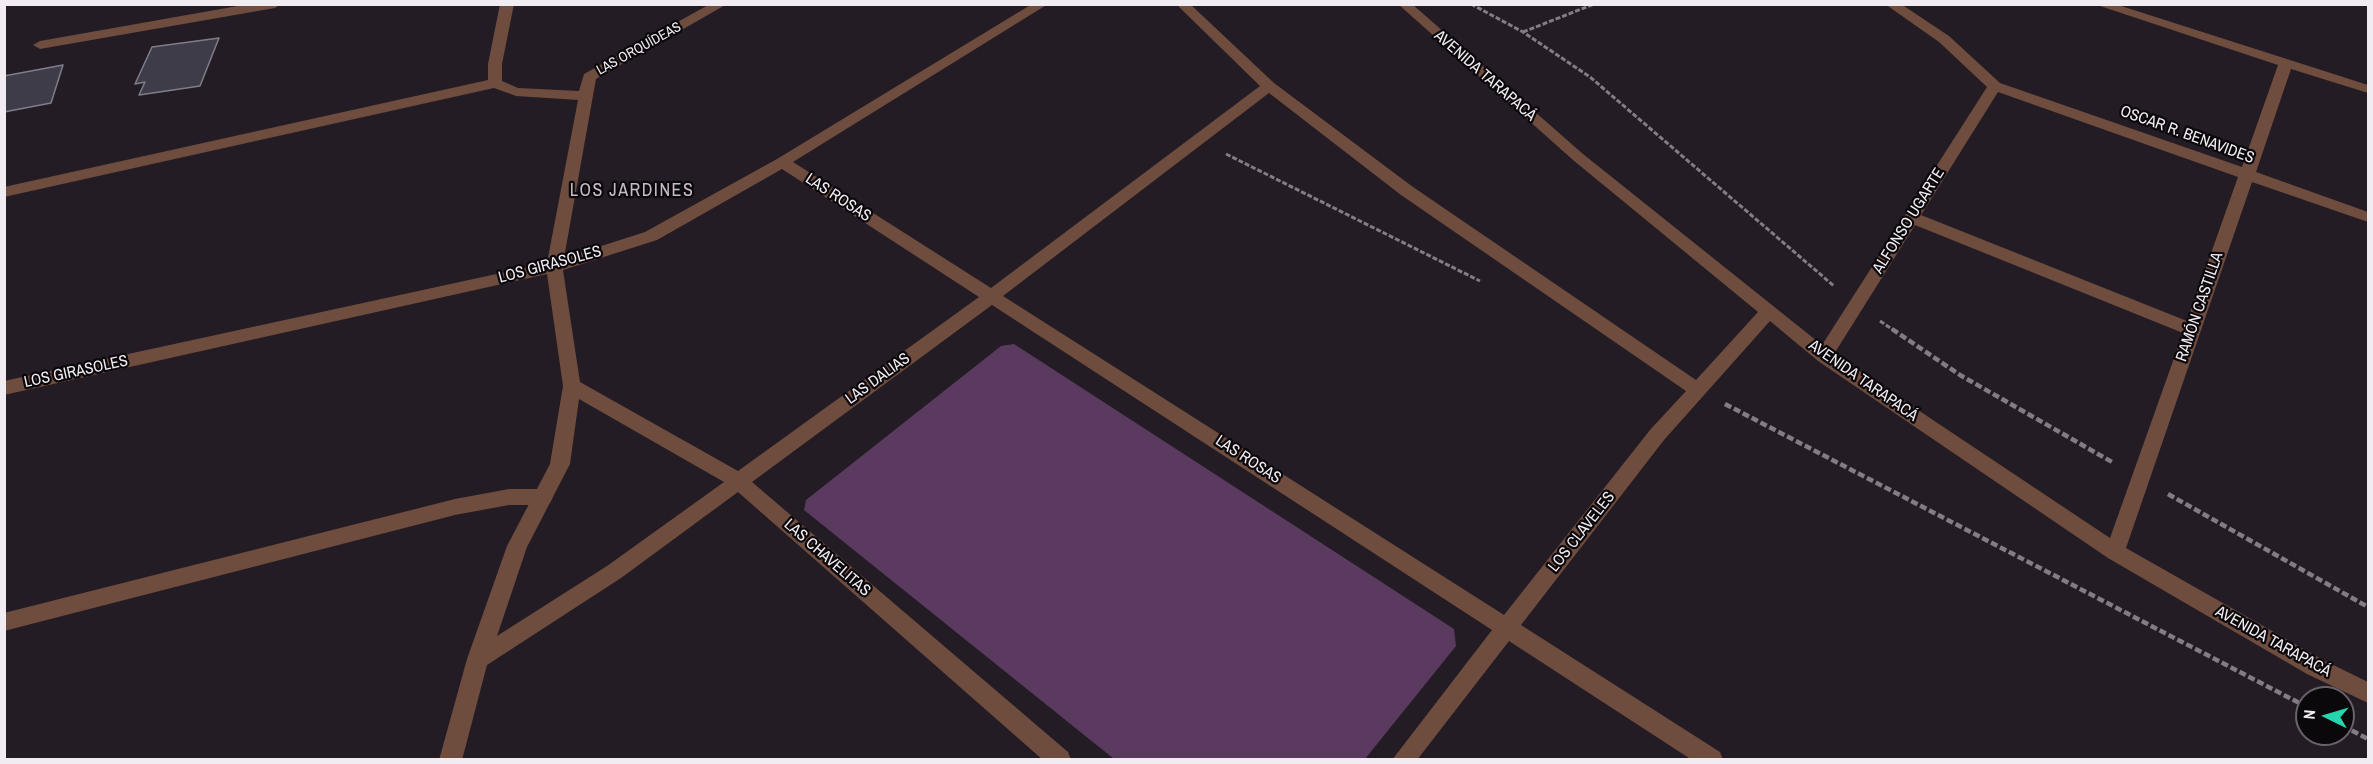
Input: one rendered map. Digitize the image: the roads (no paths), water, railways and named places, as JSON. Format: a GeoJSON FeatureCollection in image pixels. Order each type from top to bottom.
{"type":"FeatureCollection","features":[{"type":"Feature","properties":{"kind":"street"},"geometry":{"type":"LineString","coordinates":[[40,45],[275,4]]}},
{"type":"Feature","properties":{"kind":"street"},"geometry":{"type":"LineString","coordinates":[[495,83],[495,64],[507,4]]}},
{"type":"Feature","properties":{"kind":"street","name":"LAS ORQUÍDEAS"},"geometry":{"type":"LineString","coordinates":[[585,96],[589,77],[721,4]]}},
{"type":"Feature","properties":{"kind":"street","name":"LOS GIRASOLES"},"geometry":{"type":"LineString","coordinates":[[4,388],[555,267],[651,236],[782,162],[1042,4]]}},
{"type":"Feature","properties":{"kind":"street"},"geometry":{"type":"LineString","coordinates":[[1182,4],[1269,86],[1407,191],[1698,390]]}},
{"type":"Feature","properties":{"kind":"street","name":"AVENIDA TARAPACÁ"},"geometry":{"type":"LineString","coordinates":[[1404,4],[1578,158],[1824,356],[2115,552],[2315,667],[2368,693]]}},
{"type":"Feature","properties":{"kind":"street"},"geometry":{"type":"LineString","coordinates":[[1891,4],[1944,39],[1995,86]]}},
{"type":"Feature","properties":{"kind":"street"},"geometry":{"type":"LineString","coordinates":[[2100,4],[2368,89]]}},
{"type":"Feature","properties":{"kind":"street","name":"RAMÓN CASTILLA"},"geometry":{"type":"LineString","coordinates":[[2115,552],[2286,63]]}},
{"type":"Feature","properties":{"kind":"street"},"geometry":{"type":"LineString","coordinates":[[4,192],[495,83],[516,92],[585,96],[571,187],[555,267],[572,386],[560,464],[517,546],[478,659],[450,759]]}},
{"type":"Feature","properties":{"kind":"street","name":"LAS DALIAS"},"geometry":{"type":"LineString","coordinates":[[478,659],[614,572],[992,296],[1269,86]]}},
{"type":"Feature","properties":{"kind":"street","name":"OSCAR R. BENAVIDES"},"geometry":{"type":"LineString","coordinates":[[1995,86],[2368,217]]}},
{"type":"Feature","properties":{"kind":"street","name":"ALFONSO UGARTE"},"geometry":{"type":"LineString","coordinates":[[1824,356],[1995,86]]}},
{"type":"Feature","properties":{"kind":"street","name":"LAS ROSAS"},"geometry":{"type":"LineString","coordinates":[[782,162],[1712,759]]}},
{"type":"Feature","properties":{"kind":"street"},"geometry":{"type":"LineString","coordinates":[[1911,217],[2193,330]]}},
{"type":"Feature","properties":{"kind":"street","name":"LOS CLAVELES"},"geometry":{"type":"LineString","coordinates":[[1403,759],[1657,435],[1769,311]]}},
{"type":"Feature","properties":{"kind":"street","name":"LAS CHAVELITAS"},"geometry":{"type":"LineString","coordinates":[[572,386],[737,480],[1060,759]]}},
{"type":"Feature","properties":{"kind":"street"},"geometry":{"type":"LineString","coordinates":[[4,622],[455,507],[509,497],[543,497]]}},
{"type":"Feature","properties":{"kind":"district","name":"LOS JARDINES"},"geometry":{"type":"Point","coordinates":[632,191]}}]}
